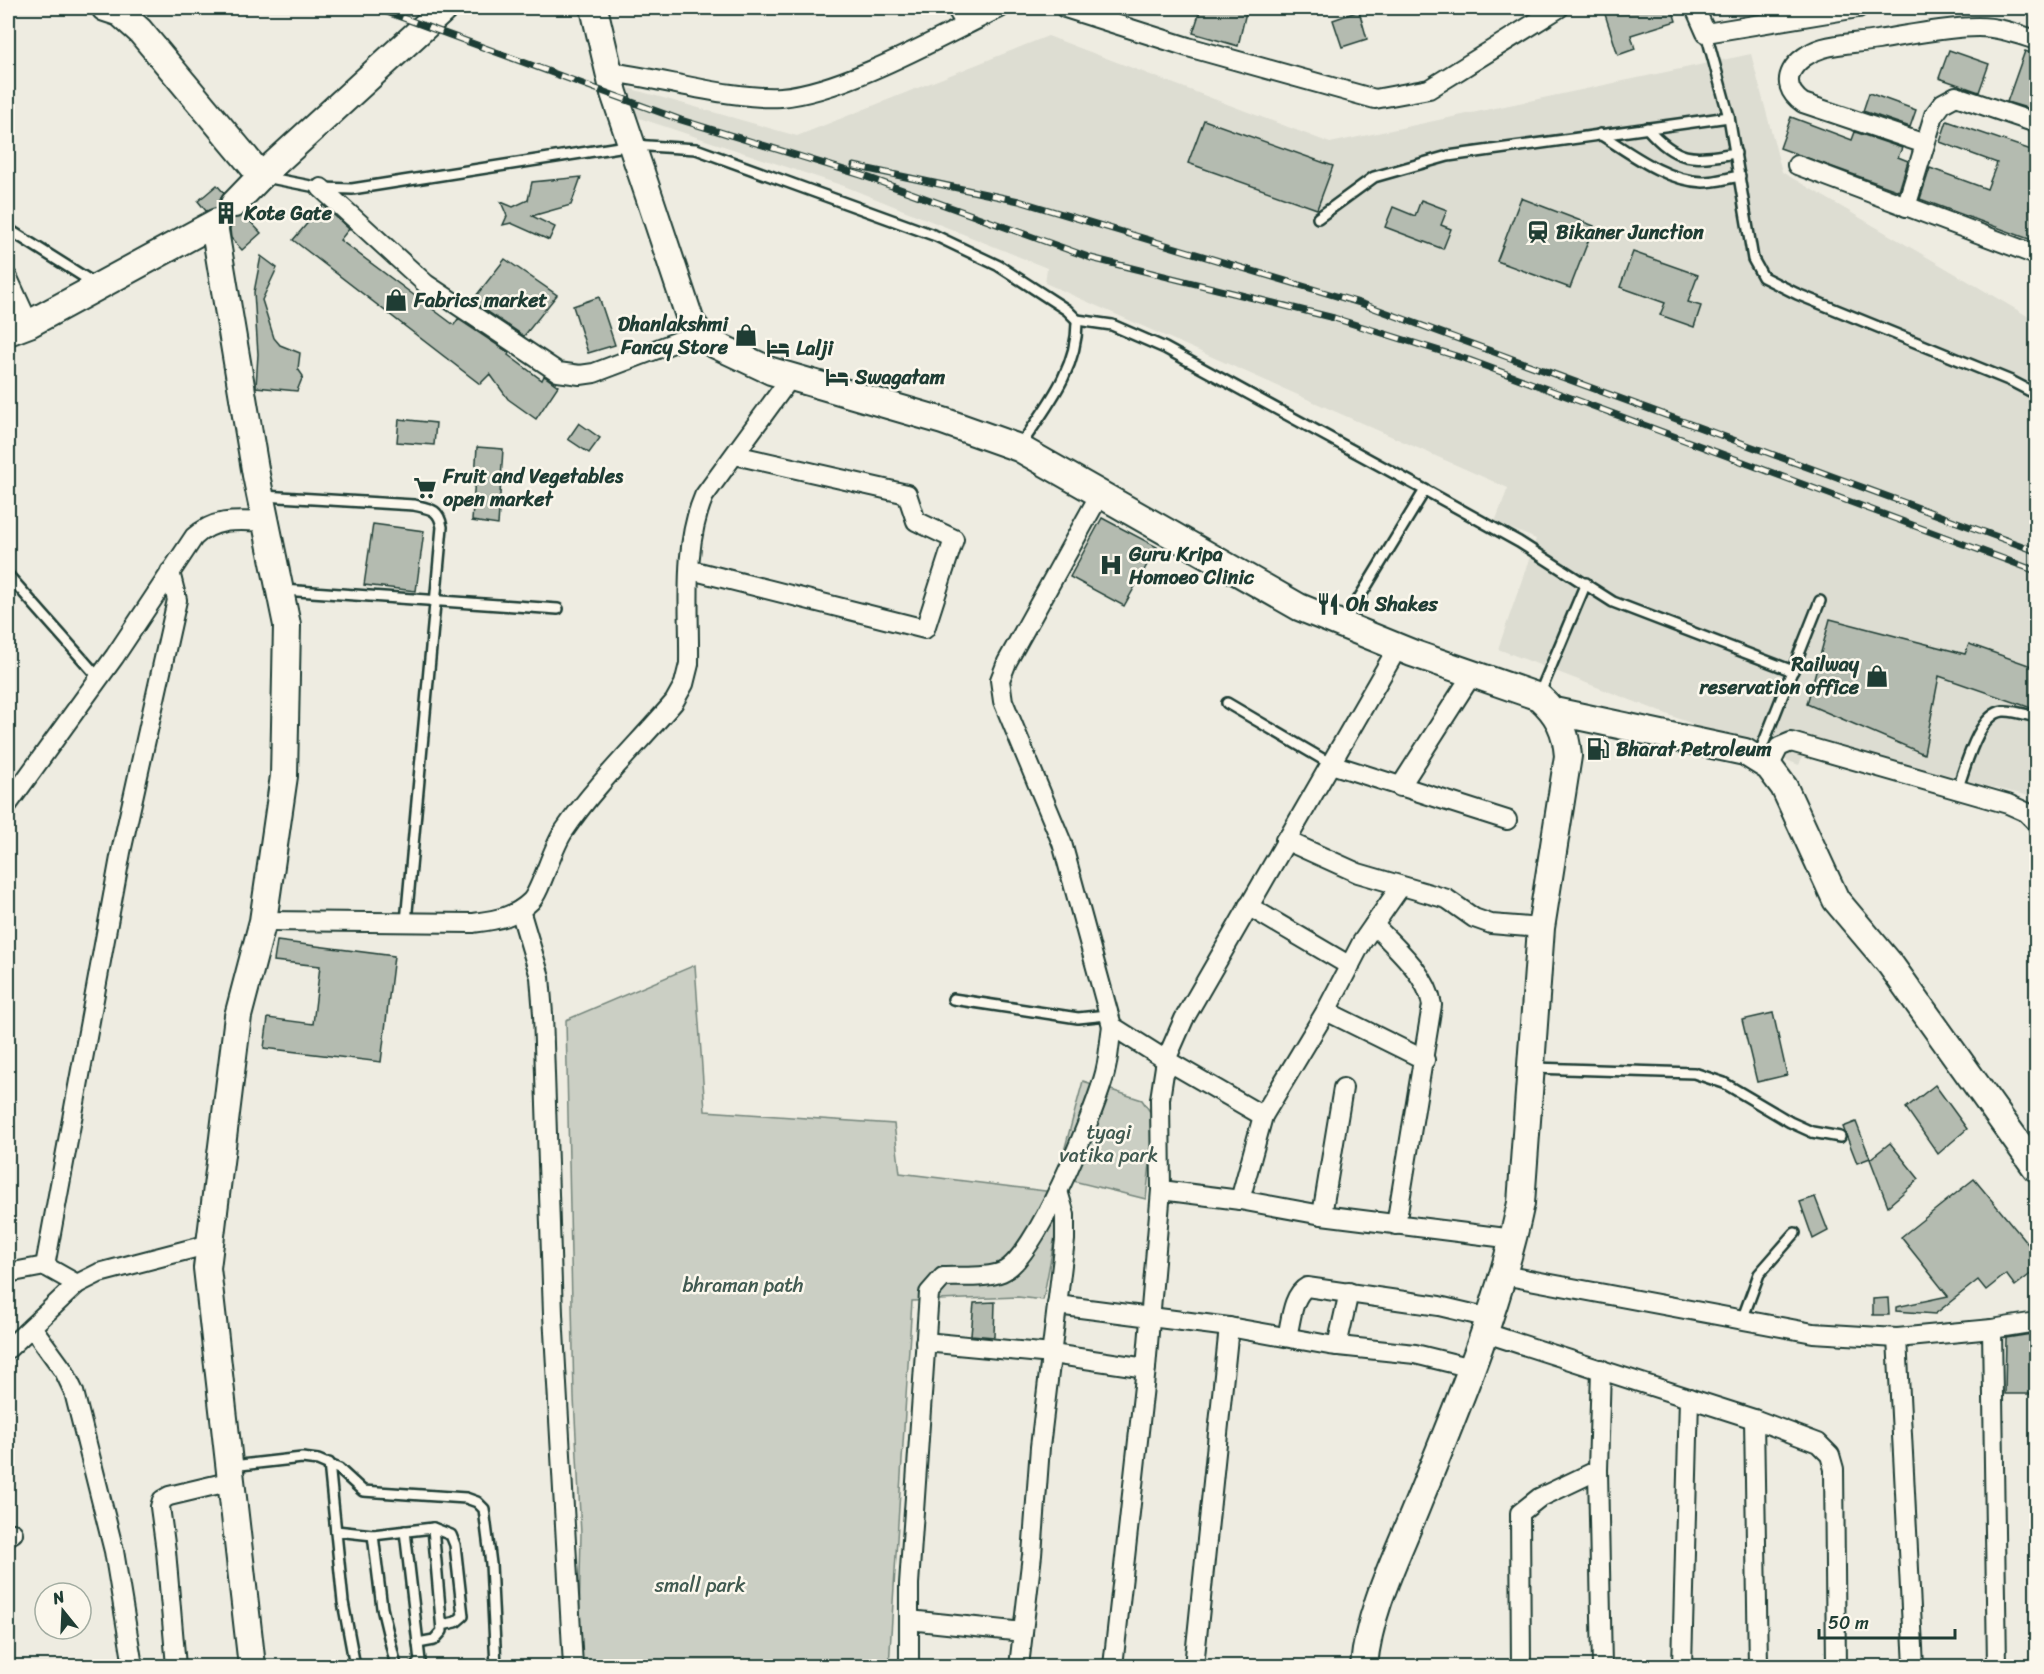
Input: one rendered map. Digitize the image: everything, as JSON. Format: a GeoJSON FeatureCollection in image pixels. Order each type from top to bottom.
{"type":"FeatureCollection","features":[{"type":"Feature","properties":{"kind":"street"},"geometry":{"type":"LineString","coordinates":[[234,204],[261,176],[445,8]]}},
{"type":"Feature","properties":{"kind":"street"},"geometry":{"type":"LineString","coordinates":[[594,8],[609,72],[632,146],[698,334],[705,340],[761,367],[943,421],[1019,448],[1299,607],[1398,647],[1473,673],[1546,704],[1744,752],[1763,763],[1785,787],[1836,900],[1890,964],[2037,1168]]}},
{"type":"Feature","properties":{"kind":"street"},"geometry":{"type":"LineString","coordinates":[[956,8],[966,24]]}},
{"type":"Feature","properties":{"kind":"street"},"geometry":{"type":"LineString","coordinates":[[609,72],[736,93],[780,97],[811,92],[861,74],[1000,8]]}},
{"type":"Feature","properties":{"kind":"street"},"geometry":{"type":"LineString","coordinates":[[1065,8],[1188,47],[1375,99],[1429,89],[1559,8]]}},
{"type":"Feature","properties":{"kind":"street"},"geometry":{"type":"LineString","coordinates":[[1695,8],[1706,33],[1858,8]]}},
{"type":"Feature","properties":{"kind":"street"},"geometry":{"type":"LineString","coordinates":[[118,10],[140,31],[261,176]]}},
{"type":"Feature","properties":{"kind":"street"},"geometry":{"type":"LineString","coordinates":[[1926,144],[1803,103],[1794,96],[1789,86],[1790,71],[1800,59],[1822,48],[1952,29],[1979,27],[2006,30],[2037,40]]}},
{"type":"Feature","properties":{"kind":"street"},"geometry":{"type":"LineString","coordinates":[[1906,207],[1934,115],[1943,103],[1956,96],[2037,123]]}},
{"type":"Feature","properties":{"kind":"street"},"geometry":{"type":"LineString","coordinates":[[1797,165],[2037,255]]}},
{"type":"Feature","properties":{"kind":"street"},"geometry":{"type":"LineString","coordinates":[[321,188],[426,284],[558,372],[580,375],[594,373],[698,334]]}},
{"type":"Feature","properties":{"kind":"street"},"geometry":{"type":"LineString","coordinates":[[8,278],[18,328],[215,224],[261,496],[287,625],[284,776],[263,921],[238,1016],[207,1268],[252,1666]]}},
{"type":"Feature","properties":{"kind":"street"},"geometry":{"type":"LineString","coordinates":[[263,921],[472,923],[502,919],[520,910],[533,899],[549,858],[572,819],[674,702],[684,684],[689,664],[691,536],[696,514],[704,496],[791,377]]}},
{"type":"Feature","properties":{"kind":"street"},"geometry":{"type":"LineString","coordinates":[[691,570],[925,629],[954,539],[916,521],[907,494],[735,454]]}},
{"type":"Feature","properties":{"kind":"street"},"geometry":{"type":"LineString","coordinates":[[909,1666],[916,1457],[929,1293],[943,1277],[995,1274],[1007,1269],[1029,1242],[1058,1191],[1103,1083],[1110,1020],[1062,843],[1003,700],[1000,680],[1007,662],[1100,494]]}},
{"type":"Feature","properties":{"kind":"street"},"geometry":{"type":"LineString","coordinates":[[8,804],[99,678],[194,537],[206,526],[224,520],[267,522]]}},
{"type":"Feature","properties":{"kind":"street"},"geometry":{"type":"LineString","coordinates":[[45,1266],[121,852],[177,600],[170,572]]}},
{"type":"Feature","properties":{"kind":"street"},"geometry":{"type":"LineString","coordinates":[[1113,1666],[1146,1368],[1161,1190],[1160,1099],[1166,1060],[1184,1019],[1398,647]]}},
{"type":"Feature","properties":{"kind":"street"},"geometry":{"type":"LineString","coordinates":[[1400,787],[1473,673]]}},
{"type":"Feature","properties":{"kind":"street"},"geometry":{"type":"LineString","coordinates":[[1364,1666],[1373,1617],[1488,1326],[1514,1239],[1521,1203],[1533,1068],[1541,928],[1568,756],[1566,734],[1546,704]]}},
{"type":"Feature","properties":{"kind":"street"},"geometry":{"type":"LineString","coordinates":[[1763,763],[1779,747],[1791,742],[2008,804],[2036,820]]}},
{"type":"Feature","properties":{"kind":"street"},"geometry":{"type":"LineString","coordinates":[[1331,764],[1507,820]]}},
{"type":"Feature","properties":{"kind":"street"},"geometry":{"type":"LineString","coordinates":[[1285,840],[1358,873],[1447,899],[1473,918],[1491,924],[1541,928]]}},
{"type":"Feature","properties":{"kind":"street"},"geometry":{"type":"LineString","coordinates":[[1240,1200],[1263,1116],[1374,925],[1401,886]]}},
{"type":"Feature","properties":{"kind":"street"},"geometry":{"type":"LineString","coordinates":[[1248,906],[1350,966]]}},
{"type":"Feature","properties":{"kind":"street"},"geometry":{"type":"LineString","coordinates":[[520,910],[540,977],[543,1014],[553,1314],[573,1666]]}},
{"type":"Feature","properties":{"kind":"street"},"geometry":{"type":"LineString","coordinates":[[1374,925],[1398,950],[1430,994],[1432,1019],[1396,1225]]}},
{"type":"Feature","properties":{"kind":"street"},"geometry":{"type":"LineString","coordinates":[[1326,1011],[1425,1060]]}},
{"type":"Feature","properties":{"kind":"street"},"geometry":{"type":"LineString","coordinates":[[1110,1020],[1166,1060],[1263,1116]]}},
{"type":"Feature","properties":{"kind":"street"},"geometry":{"type":"LineString","coordinates":[[1322,1215],[1343,1088]]}},
{"type":"Feature","properties":{"kind":"street"},"geometry":{"type":"LineString","coordinates":[[1161,1190],[1240,1200],[1322,1215],[1514,1239]]}},
{"type":"Feature","properties":{"kind":"street"},"geometry":{"type":"LineString","coordinates":[[1019,1666],[1065,1240],[1065,1215],[1058,1191]]}},
{"type":"Feature","properties":{"kind":"street"},"geometry":{"type":"LineString","coordinates":[[8,1349],[77,1284],[99,1273],[210,1244]]}},
{"type":"Feature","properties":{"kind":"street"},"geometry":{"type":"LineString","coordinates":[[8,1273],[45,1266],[77,1284]]}},
{"type":"Feature","properties":{"kind":"street"},"geometry":{"type":"LineString","coordinates":[[1503,1275],[1813,1333],[1897,1338],[1992,1329],[2037,1322]]}},
{"type":"Feature","properties":{"kind":"street"},"geometry":{"type":"LineString","coordinates":[[1287,1337],[1300,1290],[1316,1287],[1439,1306],[1601,1369],[1754,1419],[1818,1443],[1830,1455],[1834,1469],[1836,1666]]}},
{"type":"Feature","properties":{"kind":"street"},"geometry":{"type":"LineString","coordinates":[[1337,1346],[1349,1292]]}},
{"type":"Feature","properties":{"kind":"street"},"geometry":{"type":"LineString","coordinates":[[1057,1305],[1229,1327],[1337,1346],[1415,1354],[1472,1368]]}},
{"type":"Feature","properties":{"kind":"street"},"geometry":{"type":"LineString","coordinates":[[32,1327],[64,1371],[74,1392],[114,1551],[133,1666]]}},
{"type":"Feature","properties":{"kind":"street"},"geometry":{"type":"LineString","coordinates":[[1194,1666],[1229,1327]]}},
{"type":"Feature","properties":{"kind":"street"},"geometry":{"type":"LineString","coordinates":[[1992,1329],[1996,1666]]}},
{"type":"Feature","properties":{"kind":"street"},"geometry":{"type":"LineString","coordinates":[[1897,1338],[1914,1666]]}},
{"type":"Feature","properties":{"kind":"street"},"geometry":{"type":"LineString","coordinates":[[925,1342],[1052,1354],[1146,1368]]}},
{"type":"Feature","properties":{"kind":"street"},"geometry":{"type":"LineString","coordinates":[[1601,1369],[1598,1470],[1602,1666]]}},
{"type":"Feature","properties":{"kind":"street"},"geometry":{"type":"LineString","coordinates":[[1682,1666],[1689,1398]]}},
{"type":"Feature","properties":{"kind":"street"},"geometry":{"type":"LineString","coordinates":[[1754,1419],[1758,1666]]}},
{"type":"Feature","properties":{"kind":"street"},"geometry":{"type":"LineString","coordinates":[[1521,1666],[1520,1513],[1539,1498],[1598,1470]]}},
{"type":"Feature","properties":{"kind":"street"},"geometry":{"type":"LineString","coordinates":[[176,1666],[166,1551],[159,1507],[162,1500],[170,1496],[231,1474]]}},
{"type":"Feature","properties":{"kind":"street"},"geometry":{"type":"LineString","coordinates":[[909,1620],[1023,1632]]}},
{"type":"Feature","properties":{"kind":"lane"},"geometry":{"type":"LineString","coordinates":[[1706,33],[1729,117],[1753,259],[1762,277],[1797,294],[2011,381],[2037,394]]}},
{"type":"Feature","properties":{"kind":"lane"},"geometry":{"type":"LineString","coordinates":[[1318,218],[1374,177],[1410,166],[1478,150],[1729,117]]}},
{"type":"Feature","properties":{"kind":"lane"},"geometry":{"type":"LineString","coordinates":[[1647,128],[1662,144],[1689,159],[1736,153]]}},
{"type":"Feature","properties":{"kind":"lane"},"geometry":{"type":"LineString","coordinates":[[1600,134],[1645,162],[1674,175],[1701,182],[1740,176]]}},
{"type":"Feature","properties":{"kind":"lane"},"geometry":{"type":"LineString","coordinates":[[261,176],[321,188],[352,189],[632,146],[696,148],[936,236],[999,266],[1067,310],[1077,320],[1112,325],[1165,348],[1425,490],[1586,583],[1613,602],[1793,671]]}},
{"type":"Feature","properties":{"kind":"lane"},"geometry":{"type":"LineString","coordinates":[[8,230],[22,236],[98,285]]}},
{"type":"Feature","properties":{"kind":"lane"},"geometry":{"type":"LineString","coordinates":[[1019,448],[1067,374],[1077,335],[1077,320]]}},
{"type":"Feature","properties":{"kind":"lane"},"geometry":{"type":"LineString","coordinates":[[1343,625],[1425,490]]}},
{"type":"Feature","properties":{"kind":"lane"},"geometry":{"type":"LineString","coordinates":[[261,496],[414,505],[435,510],[440,516],[442,527],[406,922]]}},
{"type":"Feature","properties":{"kind":"lane"},"geometry":{"type":"LineString","coordinates":[[8,575],[99,678]]}},
{"type":"Feature","properties":{"kind":"lane"},"geometry":{"type":"LineString","coordinates":[[1546,704],[1586,583]]}},
{"type":"Feature","properties":{"kind":"lane"},"geometry":{"type":"LineString","coordinates":[[280,590],[312,590],[435,602],[558,609]]}},
{"type":"Feature","properties":{"kind":"lane"},"geometry":{"type":"LineString","coordinates":[[1763,763],[1793,671],[1820,601]]}},
{"type":"Feature","properties":{"kind":"lane"},"geometry":{"type":"LineString","coordinates":[[1227,703],[1331,764]]}},
{"type":"Feature","properties":{"kind":"lane"},"geometry":{"type":"LineString","coordinates":[[1957,790],[1982,727],[1992,715],[2004,711],[2037,717]]}},
{"type":"Feature","properties":{"kind":"lane"},"geometry":{"type":"LineString","coordinates":[[953,999],[1078,1018],[1110,1020]]}},
{"type":"Feature","properties":{"kind":"lane"},"geometry":{"type":"LineString","coordinates":[[1533,1068],[1694,1072],[1711,1076],[1790,1122],[1812,1132],[1840,1137]]}},
{"type":"Feature","properties":{"kind":"lane"},"geometry":{"type":"LineString","coordinates":[[1742,1320],[1759,1274],[1795,1233]]}},
{"type":"Feature","properties":{"kind":"lane"},"geometry":{"type":"LineString","coordinates":[[231,1474],[302,1458],[329,1463],[363,1491],[466,1498],[477,1502],[484,1509],[491,1564],[496,1666]]}},
{"type":"Feature","properties":{"kind":"lane"},"geometry":{"type":"LineString","coordinates":[[329,1463],[343,1602],[355,1666]]}},
{"type":"Feature","properties":{"kind":"lane"},"geometry":{"type":"LineString","coordinates":[[336,1531],[373,1535],[433,1528],[451,1535],[455,1545],[463,1616],[456,1622],[442,1625]]}},
{"type":"Feature","properties":{"kind":"lane"},"geometry":{"type":"LineString","coordinates":[[418,1643],[440,1636],[442,1625],[433,1528]]}},
{"type":"Feature","properties":{"kind":"lane"},"geometry":{"type":"LineString","coordinates":[[405,1531],[420,1660],[416,1666]]}},
{"type":"Feature","properties":{"kind":"lane"},"geometry":{"type":"LineString","coordinates":[[373,1535],[382,1608],[396,1666]]}},
{"type":"Feature","properties":{"kind":"shaded area"},"geometry":{"type":"Polygon","coordinates":[[[1048,36],[1330,143],[1751,54],[1782,172],[2036,321],[2036,803],[2030,796],[1930,773],[1810,737],[1799,765],[1498,649],[1536,539],[1495,522],[1508,488],[1045,283],[1047,268],[844,186],[636,117],[628,88],[797,136],[1048,36]]]}},
{"type":"Feature","properties":{"kind":"green space","name":"bhraman path"},"geometry":{"type":"Polygon","coordinates":[[[695,965],[705,1111],[894,1124],[900,1173],[1061,1193],[1061,1204],[1043,1300],[1018,1297],[912,1301],[889,1666],[578,1666],[581,1534],[574,1398],[566,1020],[695,965]]]}},
{"type":"Feature","properties":{"kind":"green space","name":"tyagi vatika park"},"geometry":{"type":"Polygon","coordinates":[[[1083,1081],[1142,1100],[1155,1119],[1146,1199],[1057,1177],[1083,1081]]]}},
{"type":"Feature","properties":{"kind":"building"},"geometry":{"type":"Polygon","coordinates":[[[1201,8],[1247,8],[1238,46],[1193,33],[1201,8]]]}},
{"type":"Feature","properties":{"kind":"building"},"geometry":{"type":"Polygon","coordinates":[[[1603,8],[1672,8],[1676,21],[1631,35],[1635,49],[1618,55],[1603,8]]]}},
{"type":"Feature","properties":{"kind":"building"},"geometry":{"type":"Polygon","coordinates":[[[1359,11],[1367,39],[1342,47],[1333,20],[1359,11]]]}},
{"type":"Feature","properties":{"kind":"building"},"geometry":{"type":"Polygon","coordinates":[[[1949,50],[1989,64],[1979,92],[1939,78],[1949,50]]]}},
{"type":"Feature","properties":{"kind":"building"},"geometry":{"type":"Polygon","coordinates":[[[2025,51],[2037,55],[2037,111],[2007,102],[2025,51]]]}},
{"type":"Feature","properties":{"kind":"building"},"geometry":{"type":"Polygon","coordinates":[[[1869,93],[1916,110],[1910,127],[1863,111],[1869,93]]]}},
{"type":"Feature","properties":{"kind":"building"},"geometry":{"type":"Polygon","coordinates":[[[1791,117],[1852,140],[1855,132],[1902,148],[1898,157],[1908,161],[1899,191],[1780,148],[1791,117]]]}},
{"type":"Feature","properties":{"kind":"building"},"geometry":{"type":"Polygon","coordinates":[[[1204,120],[1333,166],[1317,209],[1188,163],[1204,120]]]}},
{"type":"Feature","properties":{"kind":"building"},"geometry":{"type":"Polygon","coordinates":[[[1947,121],[2037,152],[2037,242],[1920,199],[1930,168],[1987,189],[1997,163],[1940,142],[1947,121]]]}},
{"type":"Feature","properties":{"kind":"building"},"geometry":{"type":"Polygon","coordinates":[[[581,177],[571,205],[532,216],[555,227],[549,240],[511,223],[503,225],[507,216],[501,202],[513,207],[528,200],[532,182],[581,177]]]}},
{"type":"Feature","properties":{"kind":"building"},"geometry":{"type":"Polygon","coordinates":[[[217,185],[224,193],[219,208],[206,211],[198,201],[217,185]]]}},
{"type":"Feature","properties":{"kind":"building"},"geometry":{"type":"Polygon","coordinates":[[[1521,198],[1594,226],[1570,288],[1497,261],[1521,198]]]}},
{"type":"Feature","properties":{"kind":"building"},"geometry":{"type":"Polygon","coordinates":[[[1421,200],[1447,210],[1441,225],[1451,229],[1443,249],[1385,227],[1393,207],[1415,216],[1421,200]]]}},
{"type":"Feature","properties":{"kind":"building","name":"Fabrics market"},"geometry":{"type":"Polygon","coordinates":[[[323,205],[349,229],[340,240],[454,325],[458,319],[509,353],[508,355],[542,380],[544,376],[558,386],[536,419],[508,399],[490,374],[480,384],[293,240],[323,205]]]}},
{"type":"Feature","properties":{"kind":"building"},"geometry":{"type":"Polygon","coordinates":[[[244,215],[261,233],[242,250],[231,238],[230,229],[231,219],[244,215]]]}},
{"type":"Feature","properties":{"kind":"building"},"geometry":{"type":"Polygon","coordinates":[[[1633,252],[1698,275],[1688,302],[1701,306],[1694,327],[1660,315],[1665,303],[1620,287],[1633,252]]]}},
{"type":"Feature","properties":{"kind":"building"},"geometry":{"type":"Polygon","coordinates":[[[261,256],[277,268],[262,300],[274,338],[280,345],[300,353],[298,369],[303,376],[297,391],[256,387],[258,354],[254,292],[261,256]]]}},
{"type":"Feature","properties":{"kind":"building"},"geometry":{"type":"Polygon","coordinates":[[[505,259],[557,295],[524,336],[472,301],[505,259]]]}},
{"type":"Feature","properties":{"kind":"building"},"geometry":{"type":"Polygon","coordinates":[[[599,297],[615,345],[588,353],[573,306],[599,297]]]}},
{"type":"Feature","properties":{"kind":"building"},"geometry":{"type":"Polygon","coordinates":[[[399,419],[436,423],[434,445],[397,442],[399,419]]]}},
{"type":"Feature","properties":{"kind":"building"},"geometry":{"type":"Polygon","coordinates":[[[579,423],[600,438],[589,453],[568,439],[579,423]]]}},
{"type":"Feature","properties":{"kind":"building"},"geometry":{"type":"Polygon","coordinates":[[[477,447],[503,449],[498,525],[472,521],[477,447]]]}},
{"type":"Feature","properties":{"kind":"building"},"geometry":{"type":"Polygon","coordinates":[[[1102,518],[1157,547],[1124,606],[1070,577],[1102,518]]]}},
{"type":"Feature","properties":{"kind":"building"},"geometry":{"type":"Polygon","coordinates":[[[373,524],[424,531],[416,591],[364,585],[373,524]]]}},
{"type":"Feature","properties":{"kind":"building","name":"Railway reservation office"},"geometry":{"type":"Polygon","coordinates":[[[1830,619],[1965,654],[1969,644],[2037,668],[2037,710],[1939,676],[1924,754],[1807,704],[1830,619]]]}},
{"type":"Feature","properties":{"kind":"building"},"geometry":{"type":"Polygon","coordinates":[[[277,941],[394,956],[381,1062],[264,1048],[268,1018],[313,1024],[320,966],[274,961],[277,941]]]}},
{"type":"Feature","properties":{"kind":"building"},"geometry":{"type":"Polygon","coordinates":[[[1773,1013],[1787,1075],[1757,1082],[1742,1020],[1773,1013]]]}},
{"type":"Feature","properties":{"kind":"building"},"geometry":{"type":"Polygon","coordinates":[[[1935,1085],[1967,1129],[1938,1154],[1906,1108],[1935,1085]]]}},
{"type":"Feature","properties":{"kind":"building"},"geometry":{"type":"Polygon","coordinates":[[[1856,1122],[1870,1158],[1857,1163],[1843,1127],[1856,1122]]]}},
{"type":"Feature","properties":{"kind":"building"},"geometry":{"type":"Polygon","coordinates":[[[1890,1143],[1919,1179],[1888,1206],[1870,1159],[1890,1143]]]}},
{"type":"Feature","properties":{"kind":"building"},"geometry":{"type":"Polygon","coordinates":[[[1974,1179],[2037,1255],[2037,1269],[2015,1286],[2006,1274],[1986,1290],[1978,1280],[1935,1314],[1896,1311],[1896,1307],[1948,1296],[1901,1237],[1974,1179]]]}},
{"type":"Feature","properties":{"kind":"building"},"geometry":{"type":"Polygon","coordinates":[[[1815,1197],[1828,1231],[1813,1239],[1800,1202],[1815,1197]]]}},
{"type":"Feature","properties":{"kind":"building"},"geometry":{"type":"Polygon","coordinates":[[[1888,1298],[1889,1315],[1873,1315],[1873,1299],[1888,1298]]]}},
{"type":"Feature","properties":{"kind":"building"},"geometry":{"type":"Polygon","coordinates":[[[995,1302],[994,1337],[971,1335],[974,1303],[995,1302]]]}},
{"type":"Feature","properties":{"kind":"building"},"geometry":{"type":"Polygon","coordinates":[[[2037,1334],[2037,1394],[2005,1394],[2006,1338],[2037,1334]]]}},
{"type":"Feature","properties":{"kind":"railway"},"geometry":{"type":"LineString","coordinates":[[376,8],[681,120],[864,176],[1091,258],[1334,318],[1469,360],[2036,571]]}},
{"type":"Feature","properties":{"kind":"railway"},"geometry":{"type":"LineString","coordinates":[[854,166],[1019,201],[1363,304],[2036,551]]}},
{"type":"Feature","properties":{"kind":"place","name":"Kote Gate"},"geometry":{"type":"Point","coordinates":[226,213]}},
{"type":"Feature","properties":{"kind":"place","name":"Bikaner Junction"},"geometry":{"type":"Point","coordinates":[1538,232]}},
{"type":"Feature","properties":{"kind":"place","name":"Fabrics market"},"geometry":{"type":"Point","coordinates":[396,300]}},
{"type":"Feature","properties":{"kind":"place","name":"Dhanlakshmi Fancy Store"},"geometry":{"type":"Point","coordinates":[746,335]}},
{"type":"Feature","properties":{"kind":"place","name":"Lalji"},"geometry":{"type":"Point","coordinates":[778,348]}},
{"type":"Feature","properties":{"kind":"place","name":"Swagatam"},"geometry":{"type":"Point","coordinates":[837,377]}},
{"type":"Feature","properties":{"kind":"place","name":"Fruit and Vegetables open market"},"geometry":{"type":"Point","coordinates":[425,488]}},
{"type":"Feature","properties":{"kind":"place","name":"Guru Kripa Homoeo Clinic"},"geometry":{"type":"Point","coordinates":[1111,565]}},
{"type":"Feature","properties":{"kind":"place","name":"Oh Shakes"},"geometry":{"type":"Point","coordinates":[1328,604]}},
{"type":"Feature","properties":{"kind":"place","name":"Railway reservation office"},"geometry":{"type":"Point","coordinates":[1877,676]}},
{"type":"Feature","properties":{"kind":"place","name":"Bharat Petroleum"},"geometry":{"type":"Point","coordinates":[1598,749]}},
{"type":"Feature","properties":{"kind":"park label","name":"small park"},"geometry":{"type":"Point","coordinates":[700,1585]}}]}
